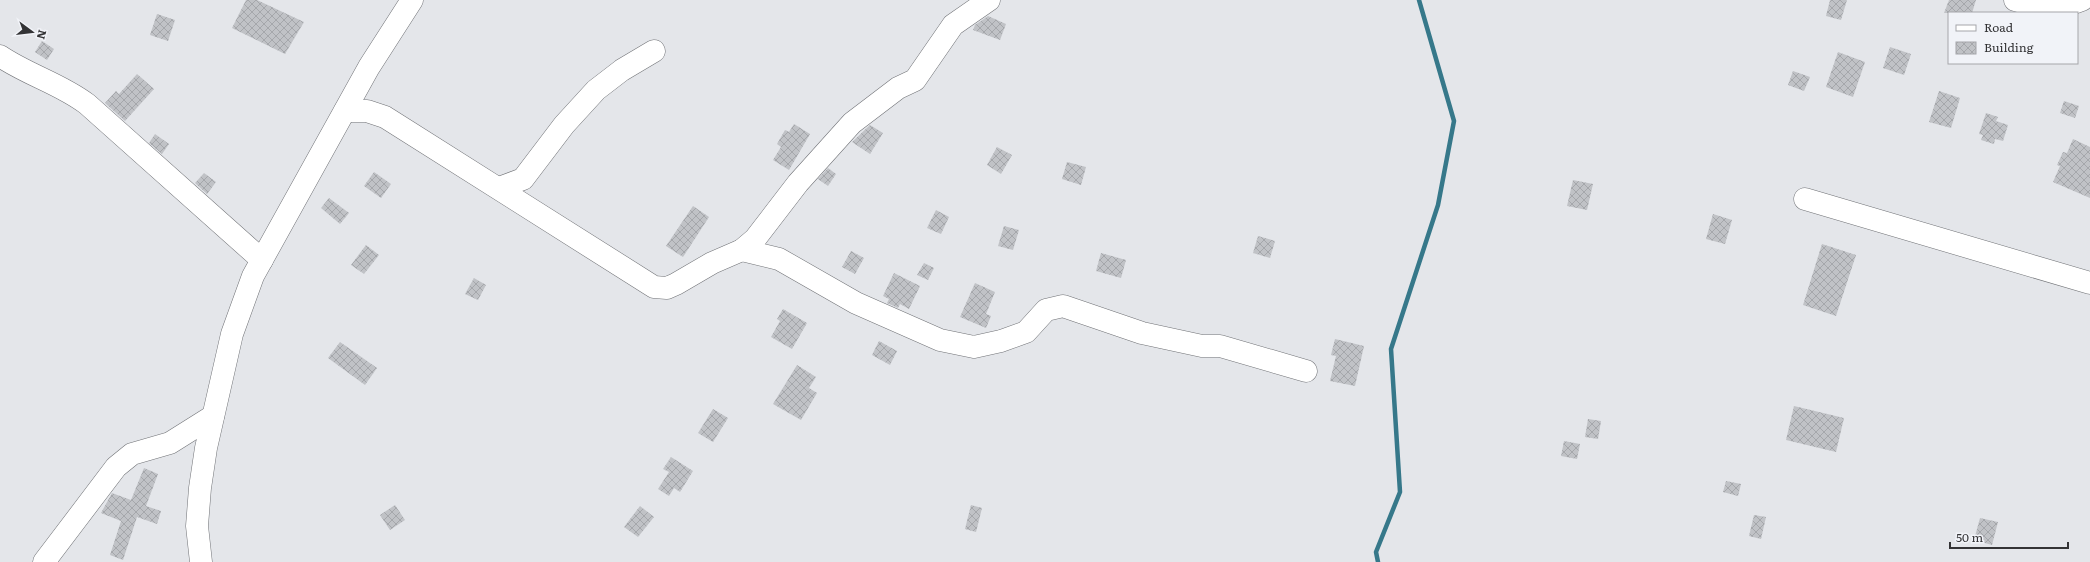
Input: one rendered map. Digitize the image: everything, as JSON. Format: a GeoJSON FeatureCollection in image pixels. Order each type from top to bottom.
{"type":"FeatureCollection","features":[{"type":"Feature","properties":{"kind":"street"},"geometry":{"type":"LineString","coordinates":[[201,562],[197,526],[200,488],[213,416],[232,334],[253,276],[369,67],[412,0]]}},
{"type":"Feature","properties":{"kind":"street"},"geometry":{"type":"LineString","coordinates":[[345,112],[367,112],[385,116],[450,160],[499,188],[654,286],[667,288],[712,263],[742,250],[754,239],[798,183],[852,123],[898,88],[915,80],[953,25],[989,0]]}},
{"type":"Feature","properties":{"kind":"street"},"geometry":{"type":"LineString","coordinates":[[2015,0],[2052,11],[2082,0]]}},
{"type":"Feature","properties":{"kind":"street"},"geometry":{"type":"LineString","coordinates":[[499,188],[523,179],[564,125],[596,90],[622,70],[654,51]]}},
{"type":"Feature","properties":{"kind":"street"},"geometry":{"type":"LineString","coordinates":[[0,56],[12,64],[74,94],[88,104],[262,260]]}},
{"type":"Feature","properties":{"kind":"street"},"geometry":{"type":"LineString","coordinates":[[1805,199],[2090,283]]}},
{"type":"Feature","properties":{"kind":"street"},"geometry":{"type":"LineString","coordinates":[[742,250],[779,259],[856,303],[940,340],[974,347],[1001,341],[1026,332],[1046,310],[1063,306],[1142,333],[1202,346],[1220,346],[1306,371]]}},
{"type":"Feature","properties":{"kind":"street"},"geometry":{"type":"LineString","coordinates":[[44,562],[116,467],[132,454],[170,443],[213,416]]}},
{"type":"Feature","properties":{"kind":"building"},"geometry":{"type":"Polygon","coordinates":[[[246,0],[257,0],[304,22],[285,54],[232,28],[246,0]]]}},
{"type":"Feature","properties":{"kind":"building"},"geometry":{"type":"Polygon","coordinates":[[[1830,0],[1847,0],[1841,20],[1826,16],[1830,0]]]}},
{"type":"Feature","properties":{"kind":"building"},"geometry":{"type":"Polygon","coordinates":[[[1949,0],[1976,0],[1972,12],[1944,13],[1949,0]]]}},
{"type":"Feature","properties":{"kind":"building"},"geometry":{"type":"Polygon","coordinates":[[[157,14],[175,20],[168,41],[150,35],[157,14]]]}},
{"type":"Feature","properties":{"kind":"building"},"geometry":{"type":"Polygon","coordinates":[[[988,16],[1006,24],[1000,40],[973,30],[975,25],[988,16]]]}},
{"type":"Feature","properties":{"kind":"building"},"geometry":{"type":"Polygon","coordinates":[[[42,41],[54,49],[47,60],[35,52],[42,41]]]}},
{"type":"Feature","properties":{"kind":"building"},"geometry":{"type":"Polygon","coordinates":[[[1890,47],[1911,54],[1904,75],[1883,68],[1890,47]]]}},
{"type":"Feature","properties":{"kind":"building"},"geometry":{"type":"Polygon","coordinates":[[[1838,52],[1865,62],[1853,97],[1826,87],[1838,52]]]}},
{"type":"Feature","properties":{"kind":"building"},"geometry":{"type":"Polygon","coordinates":[[[1793,71],[1810,77],[1804,91],[1788,85],[1793,71]]]}},
{"type":"Feature","properties":{"kind":"building"},"geometry":{"type":"Polygon","coordinates":[[[137,74],[154,89],[125,121],[105,103],[116,91],[119,94],[137,74]]]}},
{"type":"Feature","properties":{"kind":"building"},"geometry":{"type":"Polygon","coordinates":[[[1939,91],[1960,98],[1951,128],[1929,122],[1939,91]]]}},
{"type":"Feature","properties":{"kind":"building"},"geometry":{"type":"Polygon","coordinates":[[[2064,101],[2079,106],[2075,118],[2060,113],[2064,101]]]}},
{"type":"Feature","properties":{"kind":"building"},"geometry":{"type":"Polygon","coordinates":[[[1986,113],[1998,117],[1996,121],[2008,125],[2003,141],[1995,139],[1994,144],[1981,140],[1983,135],[1979,134],[1986,113]]]}},
{"type":"Feature","properties":{"kind":"building"},"geometry":{"type":"Polygon","coordinates":[[[794,124],[810,134],[789,170],[773,160],[781,147],[777,144],[785,130],[789,132],[794,124]]]}},
{"type":"Feature","properties":{"kind":"building"},"geometry":{"type":"Polygon","coordinates":[[[870,125],[883,133],[870,154],[852,142],[870,125]]]}},
{"type":"Feature","properties":{"kind":"building"},"geometry":{"type":"Polygon","coordinates":[[[155,134],[169,144],[162,154],[149,143],[155,134]]]}},
{"type":"Feature","properties":{"kind":"building"},"geometry":{"type":"Polygon","coordinates":[[[2073,139],[2090,147],[2090,198],[2053,182],[2060,166],[2057,165],[2063,152],[2067,153],[2073,139]]]}},
{"type":"Feature","properties":{"kind":"building"},"geometry":{"type":"Polygon","coordinates":[[[997,147],[1012,155],[1001,174],[987,165],[997,147]]]}},
{"type":"Feature","properties":{"kind":"building"},"geometry":{"type":"Polygon","coordinates":[[[1067,162],[1086,167],[1081,185],[1062,179],[1067,162]]]}},
{"type":"Feature","properties":{"kind":"building"},"geometry":{"type":"Polygon","coordinates":[[[828,168],[836,174],[828,186],[818,179],[828,168]]]}},
{"type":"Feature","properties":{"kind":"building"},"geometry":{"type":"Polygon","coordinates":[[[374,172],[391,184],[381,198],[364,186],[374,172]]]}},
{"type":"Feature","properties":{"kind":"building"},"geometry":{"type":"Polygon","coordinates":[[[204,173],[216,182],[207,194],[195,183],[204,173]]]}},
{"type":"Feature","properties":{"kind":"building"},"geometry":{"type":"Polygon","coordinates":[[[1573,180],[1593,184],[1587,210],[1567,206],[1573,180]]]}},
{"type":"Feature","properties":{"kind":"building"},"geometry":{"type":"Polygon","coordinates":[[[329,198],[349,213],[340,224],[321,208],[329,198]]]}},
{"type":"Feature","properties":{"kind":"building"},"geometry":{"type":"Polygon","coordinates":[[[693,206],[709,217],[683,257],[666,246],[693,206]]]}},
{"type":"Feature","properties":{"kind":"building"},"geometry":{"type":"Polygon","coordinates":[[[936,210],[949,217],[941,234],[927,228],[936,210]]]}},
{"type":"Feature","properties":{"kind":"building"},"geometry":{"type":"Polygon","coordinates":[[[1713,214],[1732,220],[1725,244],[1706,239],[1713,214]]]}},
{"type":"Feature","properties":{"kind":"building"},"geometry":{"type":"Polygon","coordinates":[[[1004,226],[1019,230],[1013,250],[998,246],[1004,226]]]}},
{"type":"Feature","properties":{"kind":"building"},"geometry":{"type":"Polygon","coordinates":[[[1258,236],[1275,241],[1270,258],[1253,253],[1258,236]]]}},
{"type":"Feature","properties":{"kind":"building"},"geometry":{"type":"Polygon","coordinates":[[[1822,244],[1856,255],[1836,316],[1803,305],[1822,244]]]}},
{"type":"Feature","properties":{"kind":"building"},"geometry":{"type":"Polygon","coordinates":[[[366,245],[379,255],[364,274],[351,265],[366,245]]]}},
{"type":"Feature","properties":{"kind":"building"},"geometry":{"type":"Polygon","coordinates":[[[851,251],[864,258],[855,274],[842,267],[851,251]]]}},
{"type":"Feature","properties":{"kind":"building"},"geometry":{"type":"Polygon","coordinates":[[[1101,253],[1126,260],[1121,278],[1096,271],[1101,253]]]}},
{"type":"Feature","properties":{"kind":"building"},"geometry":{"type":"Polygon","coordinates":[[[924,263],[934,268],[928,280],[917,275],[924,263]]]}},
{"type":"Feature","properties":{"kind":"building"},"geometry":{"type":"Polygon","coordinates":[[[894,273],[920,286],[909,309],[900,304],[898,308],[887,303],[889,299],[883,296],[894,273]]]}},
{"type":"Feature","properties":{"kind":"building"},"geometry":{"type":"Polygon","coordinates":[[[474,278],[486,285],[478,300],[465,294],[474,278]]]}},
{"type":"Feature","properties":{"kind":"building"},"geometry":{"type":"Polygon","coordinates":[[[975,283],[995,292],[986,314],[991,316],[986,328],[960,317],[975,283]]]}},
{"type":"Feature","properties":{"kind":"building"},"geometry":{"type":"Polygon","coordinates":[[[783,309],[807,323],[792,349],[771,337],[780,321],[777,319],[783,309]]]}},
{"type":"Feature","properties":{"kind":"building"},"geometry":{"type":"Polygon","coordinates":[[[1335,339],[1364,346],[1355,386],[1330,381],[1336,356],[1331,355],[1335,339]]]}},
{"type":"Feature","properties":{"kind":"building"},"geometry":{"type":"Polygon","coordinates":[[[879,341],[897,351],[890,365],[872,355],[879,341]]]}},
{"type":"Feature","properties":{"kind":"building"},"geometry":{"type":"Polygon","coordinates":[[[340,342],[377,368],[365,385],[328,358],[340,342]]]}},
{"type":"Feature","properties":{"kind":"building"},"geometry":{"type":"Polygon","coordinates":[[[797,365],[816,377],[809,388],[817,393],[801,420],[773,404],[797,365]]]}},
{"type":"Feature","properties":{"kind":"building"},"geometry":{"type":"Polygon","coordinates":[[[1794,406],[1844,418],[1836,452],[1786,440],[1794,406]]]}},
{"type":"Feature","properties":{"kind":"building"},"geometry":{"type":"Polygon","coordinates":[[[713,409],[728,418],[713,442],[698,433],[713,409]]]}},
{"type":"Feature","properties":{"kind":"building"},"geometry":{"type":"Polygon","coordinates":[[[1588,419],[1601,421],[1598,439],[1585,437],[1588,419]]]}},
{"type":"Feature","properties":{"kind":"building"},"geometry":{"type":"Polygon","coordinates":[[[1564,441],[1580,444],[1577,459],[1561,456],[1564,441]]]}},
{"type":"Feature","properties":{"kind":"building"},"geometry":{"type":"Polygon","coordinates":[[[671,457],[693,471],[680,492],[674,488],[669,496],[658,489],[669,472],[663,469],[671,457]]]}},
{"type":"Feature","properties":{"kind":"building"},"geometry":{"type":"Polygon","coordinates":[[[144,468],[158,474],[146,506],[161,511],[157,524],[137,517],[123,560],[110,555],[121,521],[101,513],[112,493],[131,500],[144,468]]]}},
{"type":"Feature","properties":{"kind":"building"},"geometry":{"type":"Polygon","coordinates":[[[1726,481],[1741,484],[1738,496],[1723,492],[1726,481]]]}},
{"type":"Feature","properties":{"kind":"building"},"geometry":{"type":"Polygon","coordinates":[[[395,505],[405,520],[390,530],[380,515],[395,505]]]}},
{"type":"Feature","properties":{"kind":"building"},"geometry":{"type":"Polygon","coordinates":[[[971,505],[982,508],[976,532],[965,529],[971,505]]]}},
{"type":"Feature","properties":{"kind":"building"},"geometry":{"type":"Polygon","coordinates":[[[640,506],[654,517],[638,537],[624,527],[640,506]]]}},
{"type":"Feature","properties":{"kind":"building"},"geometry":{"type":"Polygon","coordinates":[[[1754,515],[1766,517],[1761,539],[1749,536],[1754,515]]]}},
{"type":"Feature","properties":{"kind":"building"},"geometry":{"type":"Polygon","coordinates":[[[1980,518],[1998,522],[1992,545],[1974,540],[1980,518]]]}},
{"type":"Feature","properties":{"kind":"waterway"},"geometry":{"type":"LineString","coordinates":[[1378,562],[1376,552],[1400,492],[1391,349],[1438,205],[1454,121],[1419,0]]}}]}
